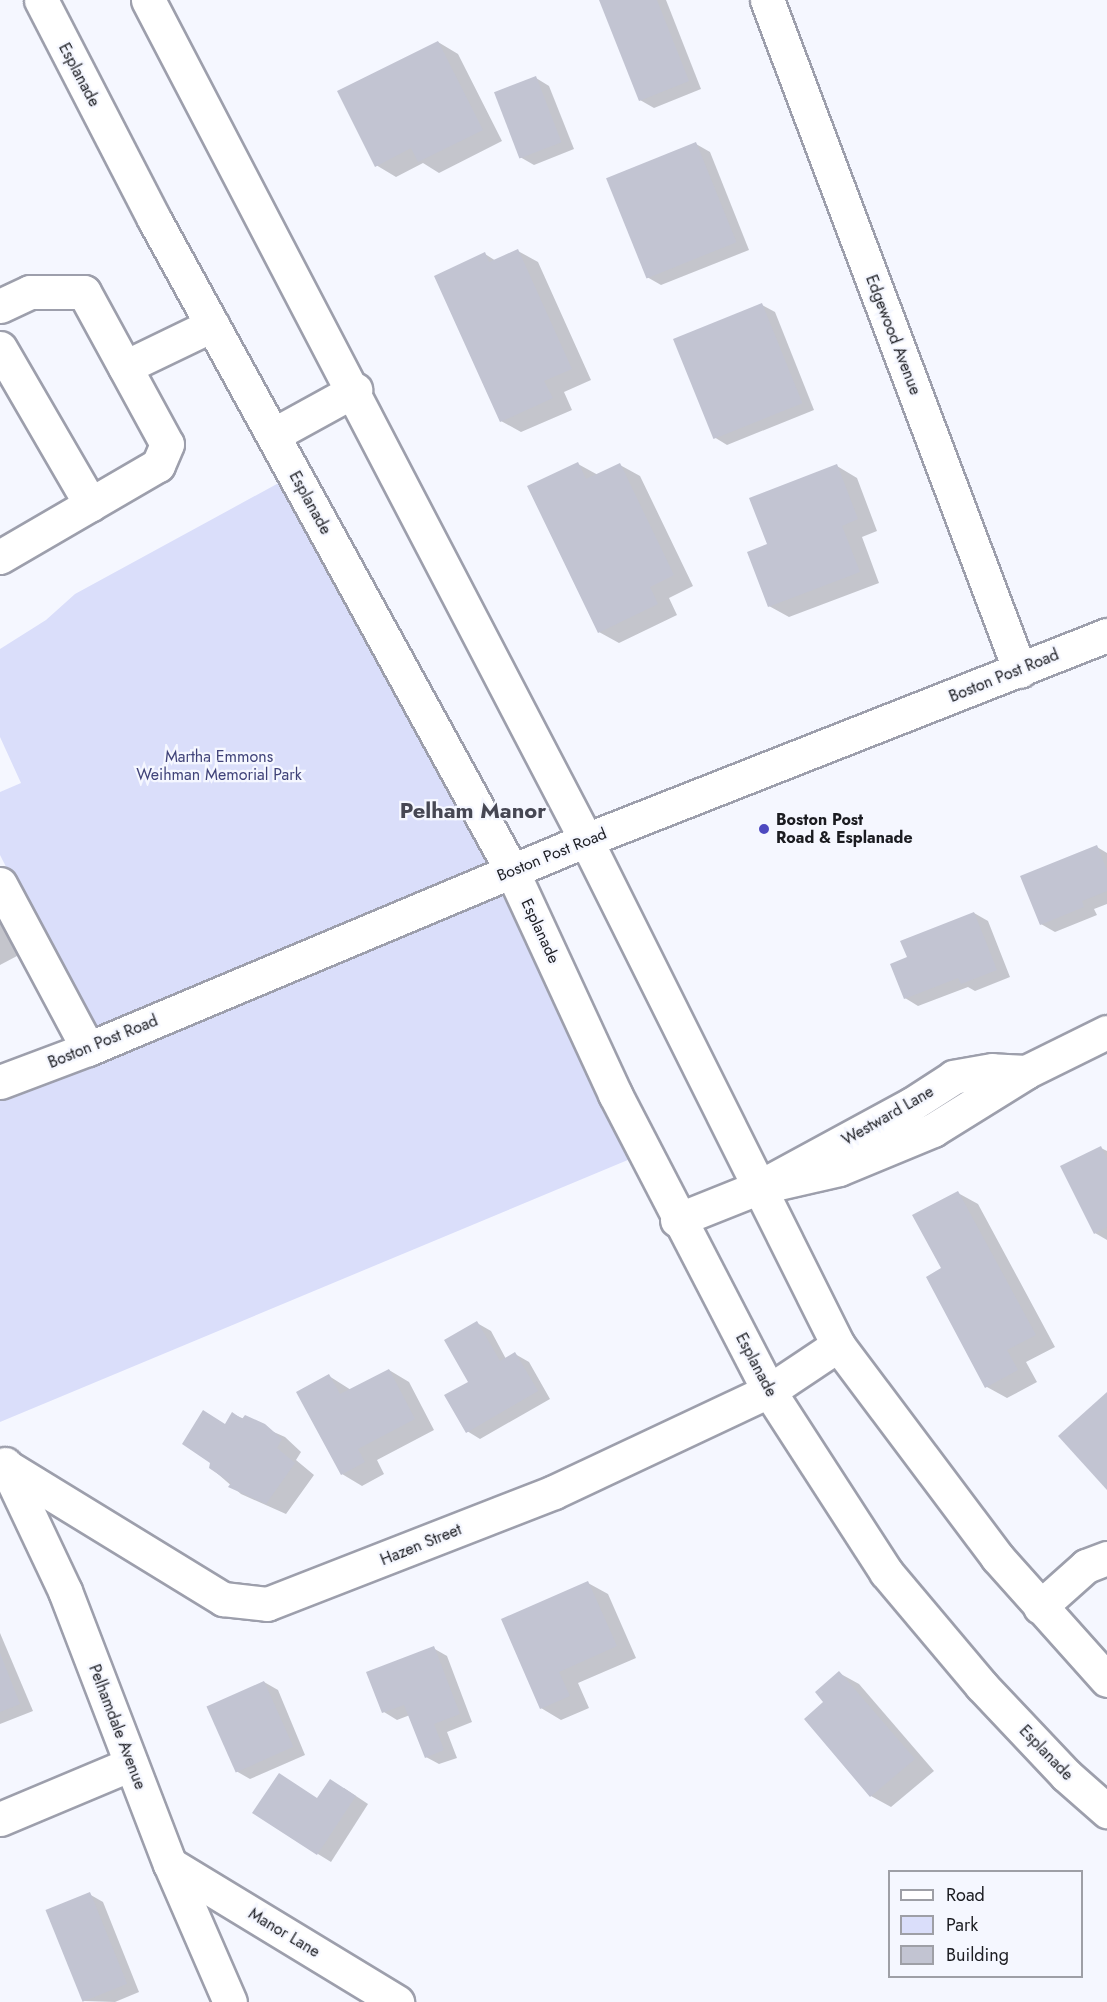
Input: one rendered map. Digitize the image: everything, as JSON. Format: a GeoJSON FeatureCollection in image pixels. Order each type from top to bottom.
{"type":"FeatureCollection","features":[{"type":"Feature","properties":{"kind":"street","name":"Esplanade"},"geometry":{"type":"LineString","coordinates":[[41,0],[212,325],[512,871],[677,1220],[769,1391],[886,1572],[981,1685],[1066,1774],[1107,1811]]}},
{"type":"Feature","properties":{"kind":"street"},"geometry":{"type":"LineString","coordinates":[[148,0],[355,390],[586,840],[757,1188],[838,1345],[990,1548],[1041,1607],[1104,1672]]}},
{"type":"Feature","properties":{"kind":"street","name":"Edgewood Avenue"},"geometry":{"type":"LineString","coordinates":[[766,0],[1020,671]]}},
{"type":"Feature","properties":{"kind":"street"},"geometry":{"type":"LineString","coordinates":[[0,306],[30,292],[84,292],[167,444],[158,465],[0,557]]}},
{"type":"Feature","properties":{"kind":"street"},"geometry":{"type":"LineString","coordinates":[[125,368],[212,325]]}},
{"type":"Feature","properties":{"kind":"street"},"geometry":{"type":"LineString","coordinates":[[0,348],[91,505]]}},
{"type":"Feature","properties":{"kind":"street"},"geometry":{"type":"LineString","coordinates":[[273,435],[355,390]]}},
{"type":"Feature","properties":{"kind":"street","name":"Boston Post Road"},"geometry":{"type":"LineString","coordinates":[[0,1082],[88,1049],[586,840],[1107,635]]}},
{"type":"Feature","properties":{"kind":"street"},"geometry":{"type":"LineString","coordinates":[[0,884],[88,1049]]}},
{"type":"Feature","properties":{"kind":"street","name":"Westward Lane"},"geometry":{"type":"LineString","coordinates":[[677,1220],[757,1188],[839,1168],[933,1130],[1026,1072],[1107,1032]]}},
{"type":"Feature","properties":{"kind":"street","name":"Hazen Street"},"geometry":{"type":"LineString","coordinates":[[3,1460],[223,1599],[267,1604],[554,1492],[769,1391],[838,1345]]}},
{"type":"Feature","properties":{"kind":"street","name":"Pelhamdale Avenue"},"geometry":{"type":"LineString","coordinates":[[3,1460],[65,1592],[170,1864],[230,2002]]}},
{"type":"Feature","properties":{"kind":"street"},"geometry":{"type":"LineString","coordinates":[[1041,1607],[1086,1566],[1107,1558]]}},
{"type":"Feature","properties":{"kind":"street"},"geometry":{"type":"LineString","coordinates":[[0,1819],[131,1764]]}},
{"type":"Feature","properties":{"kind":"street","name":"Manor Lane"},"geometry":{"type":"LineString","coordinates":[[170,1864],[398,2002]]}},
{"type":"Feature","properties":{"kind":"green space","name":"Martha Emmons Weihman Memorial Park"},"geometry":{"type":"Polygon","coordinates":[[[286,479],[501,867],[635,1157],[0,1422],[0,1073],[91,1034],[0,855],[0,792],[21,783],[0,737],[0,649],[46,620],[75,594],[286,479]]]}},
{"type":"Feature","properties":{"kind":"building"},"geometry":{"type":"Polygon","coordinates":[[[599,0],[657,0],[689,81],[639,101],[599,0]]]}},
{"type":"Feature","properties":{"kind":"building"},"geometry":{"type":"Polygon","coordinates":[[[438,41],[483,130],[418,162],[411,148],[375,167],[337,91],[438,41]]]}},
{"type":"Feature","properties":{"kind":"building"},"geometry":{"type":"Polygon","coordinates":[[[536,76],[561,142],[519,158],[494,92],[536,76]]]}},
{"type":"Feature","properties":{"kind":"building"},"geometry":{"type":"Polygon","coordinates":[[[696,142],[736,242],[647,278],[606,178],[696,142]]]}},
{"type":"Feature","properties":{"kind":"building"},"geometry":{"type":"Polygon","coordinates":[[[518,249],[572,369],[544,381],[553,398],[500,422],[434,276],[485,252],[489,262],[518,249]]]}},
{"type":"Feature","properties":{"kind":"building"},"geometry":{"type":"Polygon","coordinates":[[[762,303],[802,403],[713,439],[673,339],[762,303]]]}},
{"type":"Feature","properties":{"kind":"building"},"geometry":{"type":"Polygon","coordinates":[[[578,462],[586,479],[620,463],[674,575],[650,587],[658,604],[598,633],[527,486],[578,462]]]}},
{"type":"Feature","properties":{"kind":"building"},"geometry":{"type":"Polygon","coordinates":[[[837,464],[858,519],[842,526],[860,572],[768,607],[747,552],[767,544],[749,498],[837,464]]]}},
{"type":"Feature","properties":{"kind":"building"},"geometry":{"type":"Polygon","coordinates":[[[1097,845],[1107,870],[1107,891],[1082,901],[1084,907],[1040,925],[1020,876],[1097,845]]]}},
{"type":"Feature","properties":{"kind":"building"},"geometry":{"type":"Polygon","coordinates":[[[974,912],[997,970],[961,984],[958,978],[904,999],[890,964],[907,957],[900,941],[974,912]]]}},
{"type":"Feature","properties":{"kind":"building"},"geometry":{"type":"Polygon","coordinates":[[[1101,1146],[1107,1159],[1107,1227],[1094,1234],[1060,1166],[1101,1146]]]}},
{"type":"Feature","properties":{"kind":"building"},"geometry":{"type":"Polygon","coordinates":[[[958,1191],[1036,1335],[1007,1350],[1018,1370],[985,1388],[926,1277],[941,1268],[912,1215],[958,1191]]]}},
{"type":"Feature","properties":{"kind":"building"},"geometry":{"type":"Polygon","coordinates":[[[477,1321],[500,1361],[515,1352],[538,1391],[466,1433],[444,1395],[468,1382],[444,1340],[477,1321]]]}},
{"type":"Feature","properties":{"kind":"building"},"geometry":{"type":"Polygon","coordinates":[[[389,1369],[415,1419],[358,1449],[365,1462],[341,1475],[296,1392],[329,1374],[340,1394],[389,1369]]]}},
{"type":"Feature","properties":{"kind":"building"},"geometry":{"type":"Polygon","coordinates":[[[1107,1392],[1107,1490],[1058,1436],[1107,1392]]]}},
{"type":"Feature","properties":{"kind":"building"},"geometry":{"type":"Polygon","coordinates":[[[203,1410],[225,1424],[232,1412],[242,1419],[245,1415],[265,1424],[282,1439],[277,1448],[295,1463],[266,1504],[228,1487],[231,1483],[209,1468],[210,1463],[182,1444],[203,1410]]]}},
{"type":"Feature","properties":{"kind":"building"},"geometry":{"type":"Polygon","coordinates":[[[588,1581],[617,1646],[559,1672],[570,1696],[540,1709],[501,1619],[588,1581]]]}},
{"type":"Feature","properties":{"kind":"building"},"geometry":{"type":"Polygon","coordinates":[[[434,1646],[460,1714],[434,1724],[444,1750],[425,1758],[404,1705],[382,1713],[366,1672],[434,1646]]]}},
{"type":"Feature","properties":{"kind":"building"},"geometry":{"type":"Polygon","coordinates":[[[0,1653],[20,1704],[0,1712],[0,1653]]]}},
{"type":"Feature","properties":{"kind":"building"},"geometry":{"type":"Polygon","coordinates":[[[839,1671],[915,1759],[870,1797],[804,1719],[823,1702],[815,1692],[839,1671]]]}},
{"type":"Feature","properties":{"kind":"building"},"geometry":{"type":"Polygon","coordinates":[[[264,1681],[293,1747],[236,1772],[206,1707],[264,1681]]]}},
{"type":"Feature","properties":{"kind":"building"},"geometry":{"type":"Polygon","coordinates":[[[279,1773],[317,1798],[330,1779],[356,1796],[317,1855],[252,1813],[279,1773]]]}},
{"type":"Feature","properties":{"kind":"building"},"geometry":{"type":"Polygon","coordinates":[[[90,1892],[127,1984],[83,2002],[45,1910],[90,1892]]]}},
{"type":"Feature","properties":{"kind":"place","name":"Boston Post Road & Esplanade"},"geometry":{"type":"Point","coordinates":[764,829]}},
{"type":"Feature","properties":{"kind":"district","name":"Pelham Manor"},"geometry":{"type":"Point","coordinates":[473,811]}}]}
